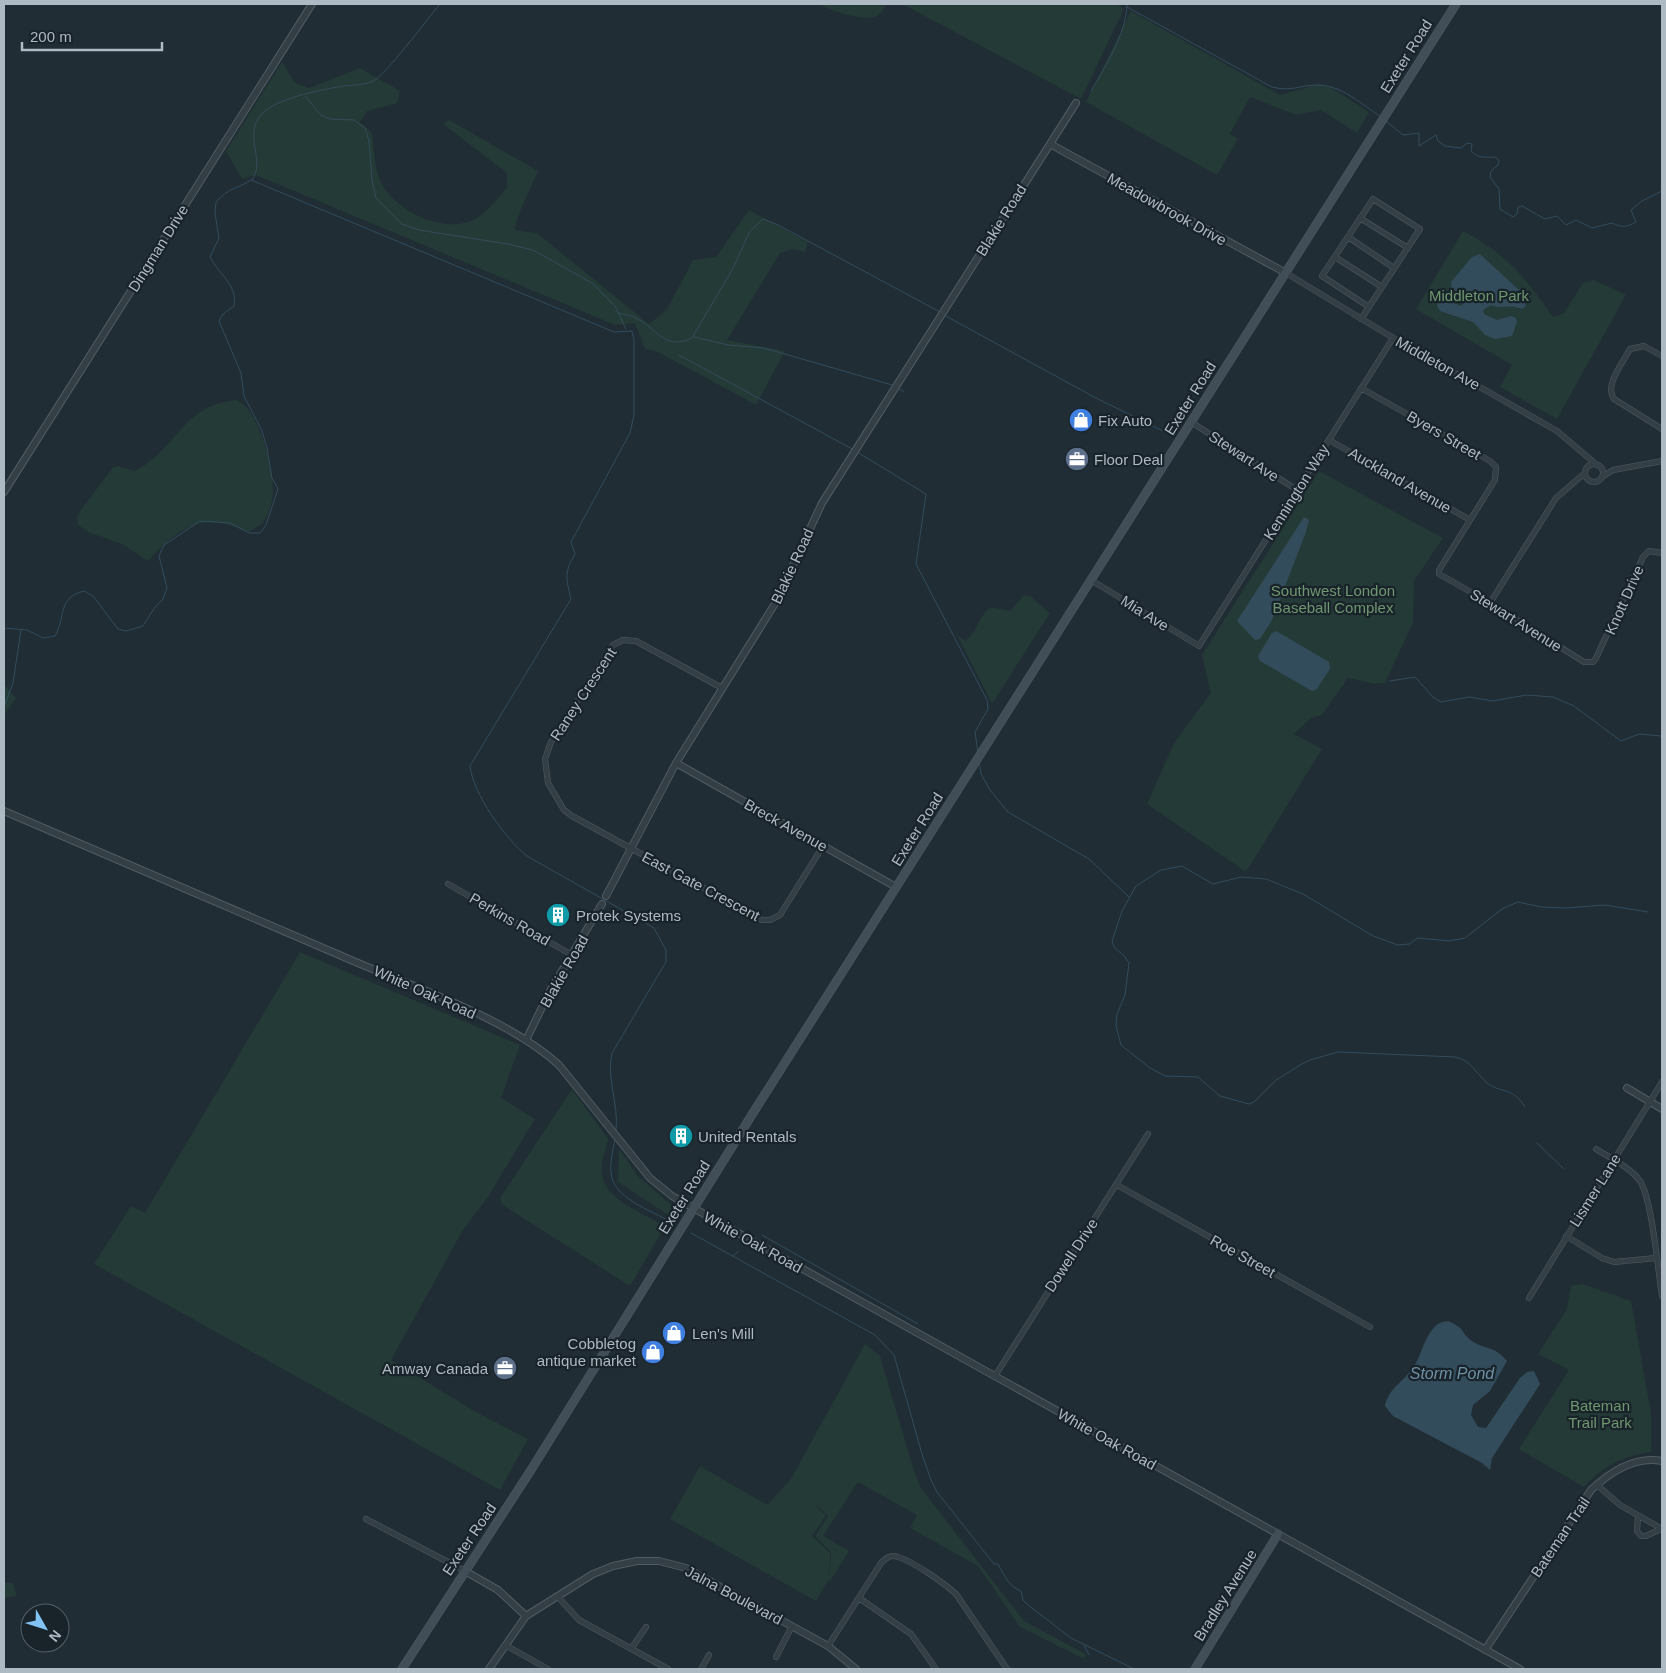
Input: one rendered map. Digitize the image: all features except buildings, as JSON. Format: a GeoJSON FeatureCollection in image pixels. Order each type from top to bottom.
{"type":"FeatureCollection","features":[{"type":"Feature","properties":{"kind":"main road","name":"Exeter Road"},"geometry":{"type":"LineString","coordinates":[[402,1669],[532,1470],[896,887],[1456,4]]}},
{"type":"Feature","properties":{"kind":"main road","name":"Bradley Avenue"},"geometry":{"type":"LineString","coordinates":[[1194,1669],[1278,1534]]}},
{"type":"Feature","properties":{"kind":"street","name":"Dingman Drive"},"geometry":{"type":"LineString","coordinates":[[4,492],[312,4]]}},
{"type":"Feature","properties":{"kind":"street","name":"Blakie Road"},"geometry":{"type":"LineString","coordinates":[[526,1040],[551,990],[602,904],[676,763],[776,602],[822,503],[1076,103]]}},
{"type":"Feature","properties":{"kind":"street","name":"Meadowbrook Drive"},"geometry":{"type":"LineString","coordinates":[[1050,144],[1286,273]]}},
{"type":"Feature","properties":{"kind":"street"},"geometry":{"type":"LineString","coordinates":[[1361,319],[1369,307],[1382,287],[1394,268],[1408,248],[1420,229],[1373,199],[1322,276],[1369,307]]}},
{"type":"Feature","properties":{"kind":"street"},"geometry":{"type":"LineString","coordinates":[[1360,218],[1408,248]]}},
{"type":"Feature","properties":{"kind":"street"},"geometry":{"type":"LineString","coordinates":[[1348,237],[1394,268]]}},
{"type":"Feature","properties":{"kind":"street"},"geometry":{"type":"LineString","coordinates":[[1335,257],[1382,287]]}},
{"type":"Feature","properties":{"kind":"street","name":"Middleton Ave"},"geometry":{"type":"LineString","coordinates":[[1286,273],[1393,338],[1557,431],[1598,465]]}},
{"type":"Feature","properties":{"kind":"street","name":"Kennington Way"},"geometry":{"type":"LineString","coordinates":[[1199,646],[1393,338]]}},
{"type":"Feature","properties":{"kind":"street"},"geometry":{"type":"LineString","coordinates":[[1662,356],[1644,346],[1630,349],[1610,386],[1610,393],[1614,399],[1662,429]]}},
{"type":"Feature","properties":{"kind":"street","name":"Byers Street"},"geometry":{"type":"LineString","coordinates":[[1361,388],[1490,461],[1496,467],[1495,480],[1439,570],[1439,574]]}},
{"type":"Feature","properties":{"kind":"street","name":"Stewart Ave"},"geometry":{"type":"LineString","coordinates":[[1191,422],[1297,490]]}},
{"type":"Feature","properties":{"kind":"street","name":"Auckland Avenue"},"geometry":{"type":"LineString","coordinates":[[1329,440],[1470,520]]}},
{"type":"Feature","properties":{"kind":"street"},"geometry":{"type":"LineString","coordinates":[[1587,457],[1586,470],[1589,481]]}},
{"type":"Feature","properties":{"kind":"street"},"geometry":{"type":"LineString","coordinates":[[1576,483],[1598,481],[1613,470],[1662,461]]}},
{"type":"Feature","properties":{"kind":"street"},"geometry":{"type":"LineString","coordinates":[[1490,603],[1556,498],[1576,483],[1591,465],[1598,465],[1613,470]]}},
{"type":"Feature","properties":{"kind":"street"},"geometry":{"type":"LineString","coordinates":[[1598,465],[1602,477]]}},
{"type":"Feature","properties":{"kind":"street","name":"Knott Drive"},"geometry":{"type":"LineString","coordinates":[[1593,662],[1608,635],[1643,557],[1649,551],[1662,554]]}},
{"type":"Feature","properties":{"kind":"street","name":"Stewart Avenue"},"geometry":{"type":"LineString","coordinates":[[1439,574],[1490,603],[1584,662],[1593,662]]}},
{"type":"Feature","properties":{"kind":"street","name":"Mia Ave"},"geometry":{"type":"LineString","coordinates":[[1091,580],[1199,646]]}},
{"type":"Feature","properties":{"kind":"street","name":"Raney Crescent"},"geometry":{"type":"LineString","coordinates":[[630,849],[564,810],[548,783],[545,769],[545,759],[551,742],[606,653],[619,641],[636,641],[722,688]]}},
{"type":"Feature","properties":{"kind":"street","name":"Breck Avenue"},"geometry":{"type":"LineString","coordinates":[[676,763],[896,887]]}},
{"type":"Feature","properties":{"kind":"street","name":"White Oak Road"},"geometry":{"type":"LineString","coordinates":[[4,811],[428,993],[542,1049],[559,1065],[650,1178],[672,1196],[1520,1669]]}},
{"type":"Feature","properties":{"kind":"street","name":"East Gate Crescent"},"geometry":{"type":"LineString","coordinates":[[630,849],[759,920],[767,921],[780,915],[823,846]]}},
{"type":"Feature","properties":{"kind":"street","name":"Perkins Road"},"geometry":{"type":"LineString","coordinates":[[448,884],[572,954]]}},
{"type":"Feature","properties":{"kind":"street","name":"Lismer Lane"},"geometry":{"type":"LineString","coordinates":[[1529,1298],[1662,1082]]}},
{"type":"Feature","properties":{"kind":"street"},"geometry":{"type":"LineString","coordinates":[[1627,1088],[1662,1109]]}},
{"type":"Feature","properties":{"kind":"street","name":"Dowell Drive"},"geometry":{"type":"LineString","coordinates":[[994,1376],[1148,1134]]}},
{"type":"Feature","properties":{"kind":"street"},"geometry":{"type":"LineString","coordinates":[[1596,1149],[1614,1160],[1640,1181],[1647,1204],[1662,1296]]}},
{"type":"Feature","properties":{"kind":"street","name":"Roe Street"},"geometry":{"type":"LineString","coordinates":[[1116,1185],[1370,1327]]}},
{"type":"Feature","properties":{"kind":"street"},"geometry":{"type":"LineString","coordinates":[[1566,1236],[1602,1258],[1614,1262],[1656,1258]]}},
{"type":"Feature","properties":{"kind":"street","name":"Bateman Trail"},"geometry":{"type":"LineString","coordinates":[[1485,1650],[1586,1497],[1597,1485],[1626,1465],[1640,1461],[1662,1460]]}},
{"type":"Feature","properties":{"kind":"street"},"geometry":{"type":"LineString","coordinates":[[1597,1485],[1620,1505],[1662,1529]]}},
{"type":"Feature","properties":{"kind":"street"},"geometry":{"type":"LineString","coordinates":[[1638,1516],[1638,1532],[1641,1536],[1646,1536],[1662,1529]]}},
{"type":"Feature","properties":{"kind":"street"},"geometry":{"type":"LineString","coordinates":[[366,1519],[465,1571],[504,1595],[526,1616]]}},
{"type":"Feature","properties":{"kind":"street"},"geometry":{"type":"LineString","coordinates":[[828,1646],[881,1563],[887,1557],[897,1556],[946,1585],[956,1594],[1007,1669]]}},
{"type":"Feature","properties":{"kind":"street","name":"Jalna Boulevard"},"geometry":{"type":"LineString","coordinates":[[489,1669],[526,1616],[594,1574],[613,1566],[637,1561],[659,1560],[686,1568],[792,1626],[828,1646],[856,1669]]}},
{"type":"Feature","properties":{"kind":"street"},"geometry":{"type":"LineString","coordinates":[[558,1597],[579,1620],[668,1669]]}},
{"type":"Feature","properties":{"kind":"street"},"geometry":{"type":"LineString","coordinates":[[859,1598],[911,1634],[936,1669]]}},
{"type":"Feature","properties":{"kind":"street"},"geometry":{"type":"LineString","coordinates":[[776,1656],[792,1626]]}},
{"type":"Feature","properties":{"kind":"street"},"geometry":{"type":"LineString","coordinates":[[631,1649],[646,1627]]}},
{"type":"Feature","properties":{"kind":"street"},"geometry":{"type":"LineString","coordinates":[[505,1645],[548,1669]]}},
{"type":"Feature","properties":{"kind":"street"},"geometry":{"type":"LineString","coordinates":[[701,1669],[709,1655]]}},
{"type":"Feature","properties":{"kind":"green space"},"geometry":{"type":"Polygon","coordinates":[[[820,4],[887,4],[877,16],[865,18],[839,12],[820,4]]]}},
{"type":"Feature","properties":{"kind":"green space"},"geometry":{"type":"Polygon","coordinates":[[[902,4],[1116,4],[1124,9],[1081,99],[902,4]]]}},
{"type":"Feature","properties":{"kind":"green space"},"geometry":{"type":"Polygon","coordinates":[[[1131,11],[1280,95],[1319,84],[1330,87],[1369,112],[1357,133],[1321,110],[1296,115],[1250,97],[1230,134],[1238,139],[1217,175],[1086,102],[1131,11]]]}},
{"type":"Feature","properties":{"kind":"green space"},"geometry":{"type":"Polygon","coordinates":[[[282,62],[295,83],[309,88],[360,68],[400,91],[397,103],[367,111],[360,122],[372,133],[377,171],[388,193],[411,212],[425,218],[440,223],[468,222],[484,213],[507,188],[507,173],[443,124],[449,120],[538,171],[518,216],[515,230],[537,233],[649,324],[667,309],[693,260],[716,257],[749,210],[808,242],[805,252],[793,249],[780,253],[727,340],[785,351],[756,405],[656,351],[645,349],[635,323],[615,325],[256,175],[242,179],[226,151],[282,62]]]}},
{"type":"Feature","properties":{"kind":"green space","name":"Middleton Park"},"geometry":{"type":"Polygon","coordinates":[[[1463,231],[1504,258],[1524,278],[1553,317],[1564,313],[1583,283],[1594,280],[1626,295],[1557,419],[1500,387],[1512,365],[1416,309],[1463,231]]]}},
{"type":"Feature","properties":{"kind":"green space"},"geometry":{"type":"Polygon","coordinates":[[[236,400],[244,405],[258,426],[271,468],[273,481],[272,499],[262,524],[248,532],[218,522],[193,526],[181,531],[170,539],[148,561],[122,544],[88,532],[78,525],[77,517],[81,510],[113,467],[118,466],[135,471],[150,462],[191,419],[203,410],[217,404],[236,400]]]}},
{"type":"Feature","properties":{"kind":"green space","name":"Southwest London Baseball Complex"},"geometry":{"type":"Polygon","coordinates":[[[1319,471],[1443,538],[1414,581],[1413,623],[1385,683],[1376,684],[1348,678],[1322,715],[1310,719],[1294,734],[1322,749],[1246,872],[1147,804],[1174,743],[1211,693],[1202,655],[1319,471]]]}},
{"type":"Feature","properties":{"kind":"green space"},"geometry":{"type":"Polygon","coordinates":[[[1024,595],[1030,596],[1050,613],[992,704],[957,635],[966,641],[983,615],[991,607],[1010,611],[1024,595]]]}},
{"type":"Feature","properties":{"kind":"green space"},"geometry":{"type":"Polygon","coordinates":[[[4,684],[16,698],[4,715],[4,684]]]}},
{"type":"Feature","properties":{"kind":"green space"},"geometry":{"type":"Polygon","coordinates":[[[300,952],[520,1045],[501,1098],[535,1119],[488,1197],[463,1230],[391,1360],[474,1411],[528,1439],[500,1490],[94,1264],[131,1206],[145,1213],[300,952]]]}},
{"type":"Feature","properties":{"kind":"green space"},"geometry":{"type":"Polygon","coordinates":[[[572,1089],[608,1139],[602,1169],[604,1183],[610,1191],[627,1205],[665,1226],[630,1286],[509,1209],[502,1204],[500,1198],[572,1089]]]}},
{"type":"Feature","properties":{"kind":"green space"},"geometry":{"type":"Polygon","coordinates":[[[619,1149],[638,1176],[674,1207],[668,1215],[618,1182],[619,1149]]]}},
{"type":"Feature","properties":{"kind":"green space","name":"Bateman Trail Park"},"geometry":{"type":"Polygon","coordinates":[[[1583,1284],[1631,1301],[1651,1413],[1651,1452],[1631,1456],[1614,1463],[1599,1473],[1584,1487],[1519,1449],[1569,1370],[1538,1354],[1567,1309],[1571,1286],[1583,1284]]]}},
{"type":"Feature","properties":{"kind":"green space"},"geometry":{"type":"Polygon","coordinates":[[[865,1344],[880,1356],[914,1471],[921,1488],[1024,1621],[1086,1654],[1084,1659],[1020,1627],[978,1566],[910,1528],[917,1515],[858,1482],[823,1536],[849,1551],[829,1583],[831,1552],[815,1536],[828,1516],[811,1500],[826,1516],[812,1536],[830,1553],[829,1579],[816,1601],[670,1519],[700,1466],[767,1505],[791,1479],[865,1344]]]}},
{"type":"Feature","properties":{"kind":"green space"},"geometry":{"type":"Polygon","coordinates":[[[4,1583],[13,1583],[17,1596],[4,1598],[4,1583]]]}},
{"type":"Feature","properties":{"kind":"water"},"geometry":{"type":"Polygon","coordinates":[[[1480,254],[1519,290],[1526,306],[1522,309],[1491,305],[1483,310],[1484,314],[1497,320],[1511,316],[1516,318],[1517,322],[1512,336],[1495,339],[1485,335],[1473,322],[1440,311],[1437,305],[1442,299],[1461,306],[1464,303],[1464,296],[1452,289],[1451,282],[1472,257],[1480,254]]]}},
{"type":"Feature","properties":{"kind":"water"},"geometry":{"type":"Polygon","coordinates":[[[1304,517],[1309,520],[1306,532],[1272,620],[1260,639],[1255,640],[1237,621],[1304,517]]]}},
{"type":"Feature","properties":{"kind":"water"},"geometry":{"type":"Polygon","coordinates":[[[1276,631],[1329,662],[1330,669],[1316,690],[1312,691],[1260,661],[1258,656],[1272,633],[1276,631]]]}},
{"type":"Feature","properties":{"kind":"water","name":"Storm Pond"},"geometry":{"type":"Polygon","coordinates":[[[1448,1321],[1458,1326],[1472,1341],[1498,1352],[1507,1361],[1490,1391],[1473,1405],[1471,1415],[1478,1427],[1486,1428],[1520,1378],[1527,1372],[1534,1371],[1540,1384],[1492,1458],[1490,1470],[1482,1463],[1393,1416],[1385,1406],[1392,1390],[1415,1364],[1432,1330],[1439,1323],[1448,1321]]]}},
{"type":"Feature","properties":{"kind":"waterway"},"geometry":{"type":"LineString","coordinates":[[252,180],[256,173],[257,165],[254,131],[261,115],[268,109],[288,99],[312,92],[373,81],[387,69],[440,4]]}},
{"type":"Feature","properties":{"kind":"waterway"},"geometry":{"type":"LineString","coordinates":[[1091,91],[1119,38],[1126,16],[1127,4]]}},
{"type":"Feature","properties":{"kind":"waterway"},"geometry":{"type":"LineString","coordinates":[[1127,7],[1272,87],[1290,89],[1318,85],[1335,88],[1351,96],[1381,117]]}},
{"type":"Feature","properties":{"kind":"waterway"},"geometry":{"type":"LineString","coordinates":[[305,96],[321,115],[330,119],[354,120],[365,128],[369,141],[372,180],[376,198],[402,224],[419,230],[508,244],[533,250],[592,283],[615,306],[626,329]]}},
{"type":"Feature","properties":{"kind":"waterway"},"geometry":{"type":"LineString","coordinates":[[1386,121],[1403,135],[1419,133],[1419,146],[1436,135],[1438,141],[1445,146],[1461,148],[1467,143],[1472,144],[1471,151],[1476,155],[1495,157],[1499,160],[1498,165],[1491,171],[1490,177],[1499,189],[1500,209],[1513,217],[1517,214],[1518,207],[1522,206],[1545,219],[1557,216],[1566,225],[1576,220],[1592,228],[1612,223],[1619,226],[1627,226],[1636,222],[1631,210],[1642,201],[1662,191]]}},
{"type":"Feature","properties":{"kind":"waterway"},"geometry":{"type":"LineString","coordinates":[[4,628],[27,630],[43,638],[55,636],[66,603],[75,594],[84,591],[93,596],[118,629],[126,631],[143,626],[155,607],[163,599],[167,588],[159,556],[164,545],[200,521],[230,523],[249,533],[260,533],[266,525],[278,489],[272,478],[262,431],[244,396],[241,373],[219,321],[223,314],[234,306],[233,292],[231,286],[210,257],[219,238],[215,213],[216,202],[229,191],[251,180],[614,332],[632,331],[634,340],[634,415],[630,433],[571,542],[575,554],[569,566],[567,576],[571,599],[470,766],[477,789],[491,815],[518,848],[527,856],[654,928],[666,950],[666,962],[612,1053],[611,1081],[616,1111],[616,1130]]}},
{"type":"Feature","properties":{"kind":"waterway"},"geometry":{"type":"LineString","coordinates":[[619,313],[638,319],[669,341],[676,342],[692,338],[732,270],[750,231],[763,219],[778,225],[940,312]]}},
{"type":"Feature","properties":{"kind":"waterway"},"geometry":{"type":"LineString","coordinates":[[944,315],[1094,397],[1165,432]]}},
{"type":"Feature","properties":{"kind":"waterway"},"geometry":{"type":"LineString","coordinates":[[694,337],[728,345],[764,348],[892,385]]}},
{"type":"Feature","properties":{"kind":"waterway"},"geometry":{"type":"LineString","coordinates":[[679,355],[854,450]]}},
{"type":"Feature","properties":{"kind":"waterway"},"geometry":{"type":"LineString","coordinates":[[898,388],[904,392]]}},
{"type":"Feature","properties":{"kind":"waterway"},"geometry":{"type":"LineString","coordinates":[[857,452],[926,494],[916,564],[987,700],[988,709],[975,732],[978,753]]}},
{"type":"Feature","properties":{"kind":"waterway"},"geometry":{"type":"LineString","coordinates":[[4,707],[13,683],[21,630]]}},
{"type":"Feature","properties":{"kind":"waterway"},"geometry":{"type":"LineString","coordinates":[[1390,681],[1415,677],[1433,697],[1441,702],[1469,697],[1493,701],[1526,695],[1553,697],[1574,706],[1621,741],[1639,734],[1662,736]]}},
{"type":"Feature","properties":{"kind":"waterway"},"geometry":{"type":"LineString","coordinates":[[979,762],[981,774],[990,790],[1008,812],[1089,859],[1129,897]]}},
{"type":"Feature","properties":{"kind":"waterway"},"geometry":{"type":"LineString","coordinates":[[1525,1107],[1511,1093],[1492,1086],[1469,1064],[1456,1057],[1338,1052],[1300,1065],[1276,1080],[1254,1102],[1249,1104],[1220,1096],[1198,1077],[1165,1076],[1150,1068],[1121,1045],[1116,1026],[1117,1014],[1125,995],[1129,963],[1114,947],[1112,941],[1122,911],[1136,886],[1161,870],[1182,866],[1213,884],[1241,877],[1266,879],[1303,894],[1373,936],[1398,945],[1409,944],[1418,938],[1449,941],[1465,938],[1502,909],[1518,902],[1541,907],[1566,908],[1605,905],[1648,912]]}},
{"type":"Feature","properties":{"kind":"waterway"},"geometry":{"type":"LineString","coordinates":[[615,1139],[611,1167],[613,1180],[618,1189],[643,1208],[671,1222]]}},
{"type":"Feature","properties":{"kind":"waterway"},"geometry":{"type":"LineString","coordinates":[[1537,1143],[1564,1169]]}},
{"type":"Feature","properties":{"kind":"waterway"},"geometry":{"type":"LineString","coordinates":[[691,1233],[875,1335],[894,1355],[922,1454],[937,1492],[994,1564],[998,1564],[1010,1584],[1021,1591],[1023,1600],[1028,1605],[1071,1638],[1134,1669]]}},
{"type":"Feature","properties":{"kind":"waterway"},"geometry":{"type":"LineString","coordinates":[[762,1235],[918,1324]]}},
{"type":"Feature","properties":{"kind":"waterway"},"geometry":{"type":"LineString","coordinates":[[733,1256],[739,1251]]}},
{"type":"Feature","properties":{"kind":"waterway"},"geometry":{"type":"LineString","coordinates":[[1084,1645],[1089,1655]]}},
{"type":"Feature","properties":{"kind":"place","name":"Fix Auto"},"geometry":{"type":"Point","coordinates":[1081,420]}},
{"type":"Feature","properties":{"kind":"place","name":"Floor Deal"},"geometry":{"type":"Point","coordinates":[1077,459]}},
{"type":"Feature","properties":{"kind":"place","name":"Protek Systems"},"geometry":{"type":"Point","coordinates":[558,915]}},
{"type":"Feature","properties":{"kind":"place","name":"United Rentals"},"geometry":{"type":"Point","coordinates":[681,1136]}},
{"type":"Feature","properties":{"kind":"place","name":"Len's Mill"},"geometry":{"type":"Point","coordinates":[674,1333]}},
{"type":"Feature","properties":{"kind":"place","name":"Cobbletog antique market"},"geometry":{"type":"Point","coordinates":[653,1352]}},
{"type":"Feature","properties":{"kind":"place","name":"Amway Canada"},"geometry":{"type":"Point","coordinates":[505,1368]}}]}
